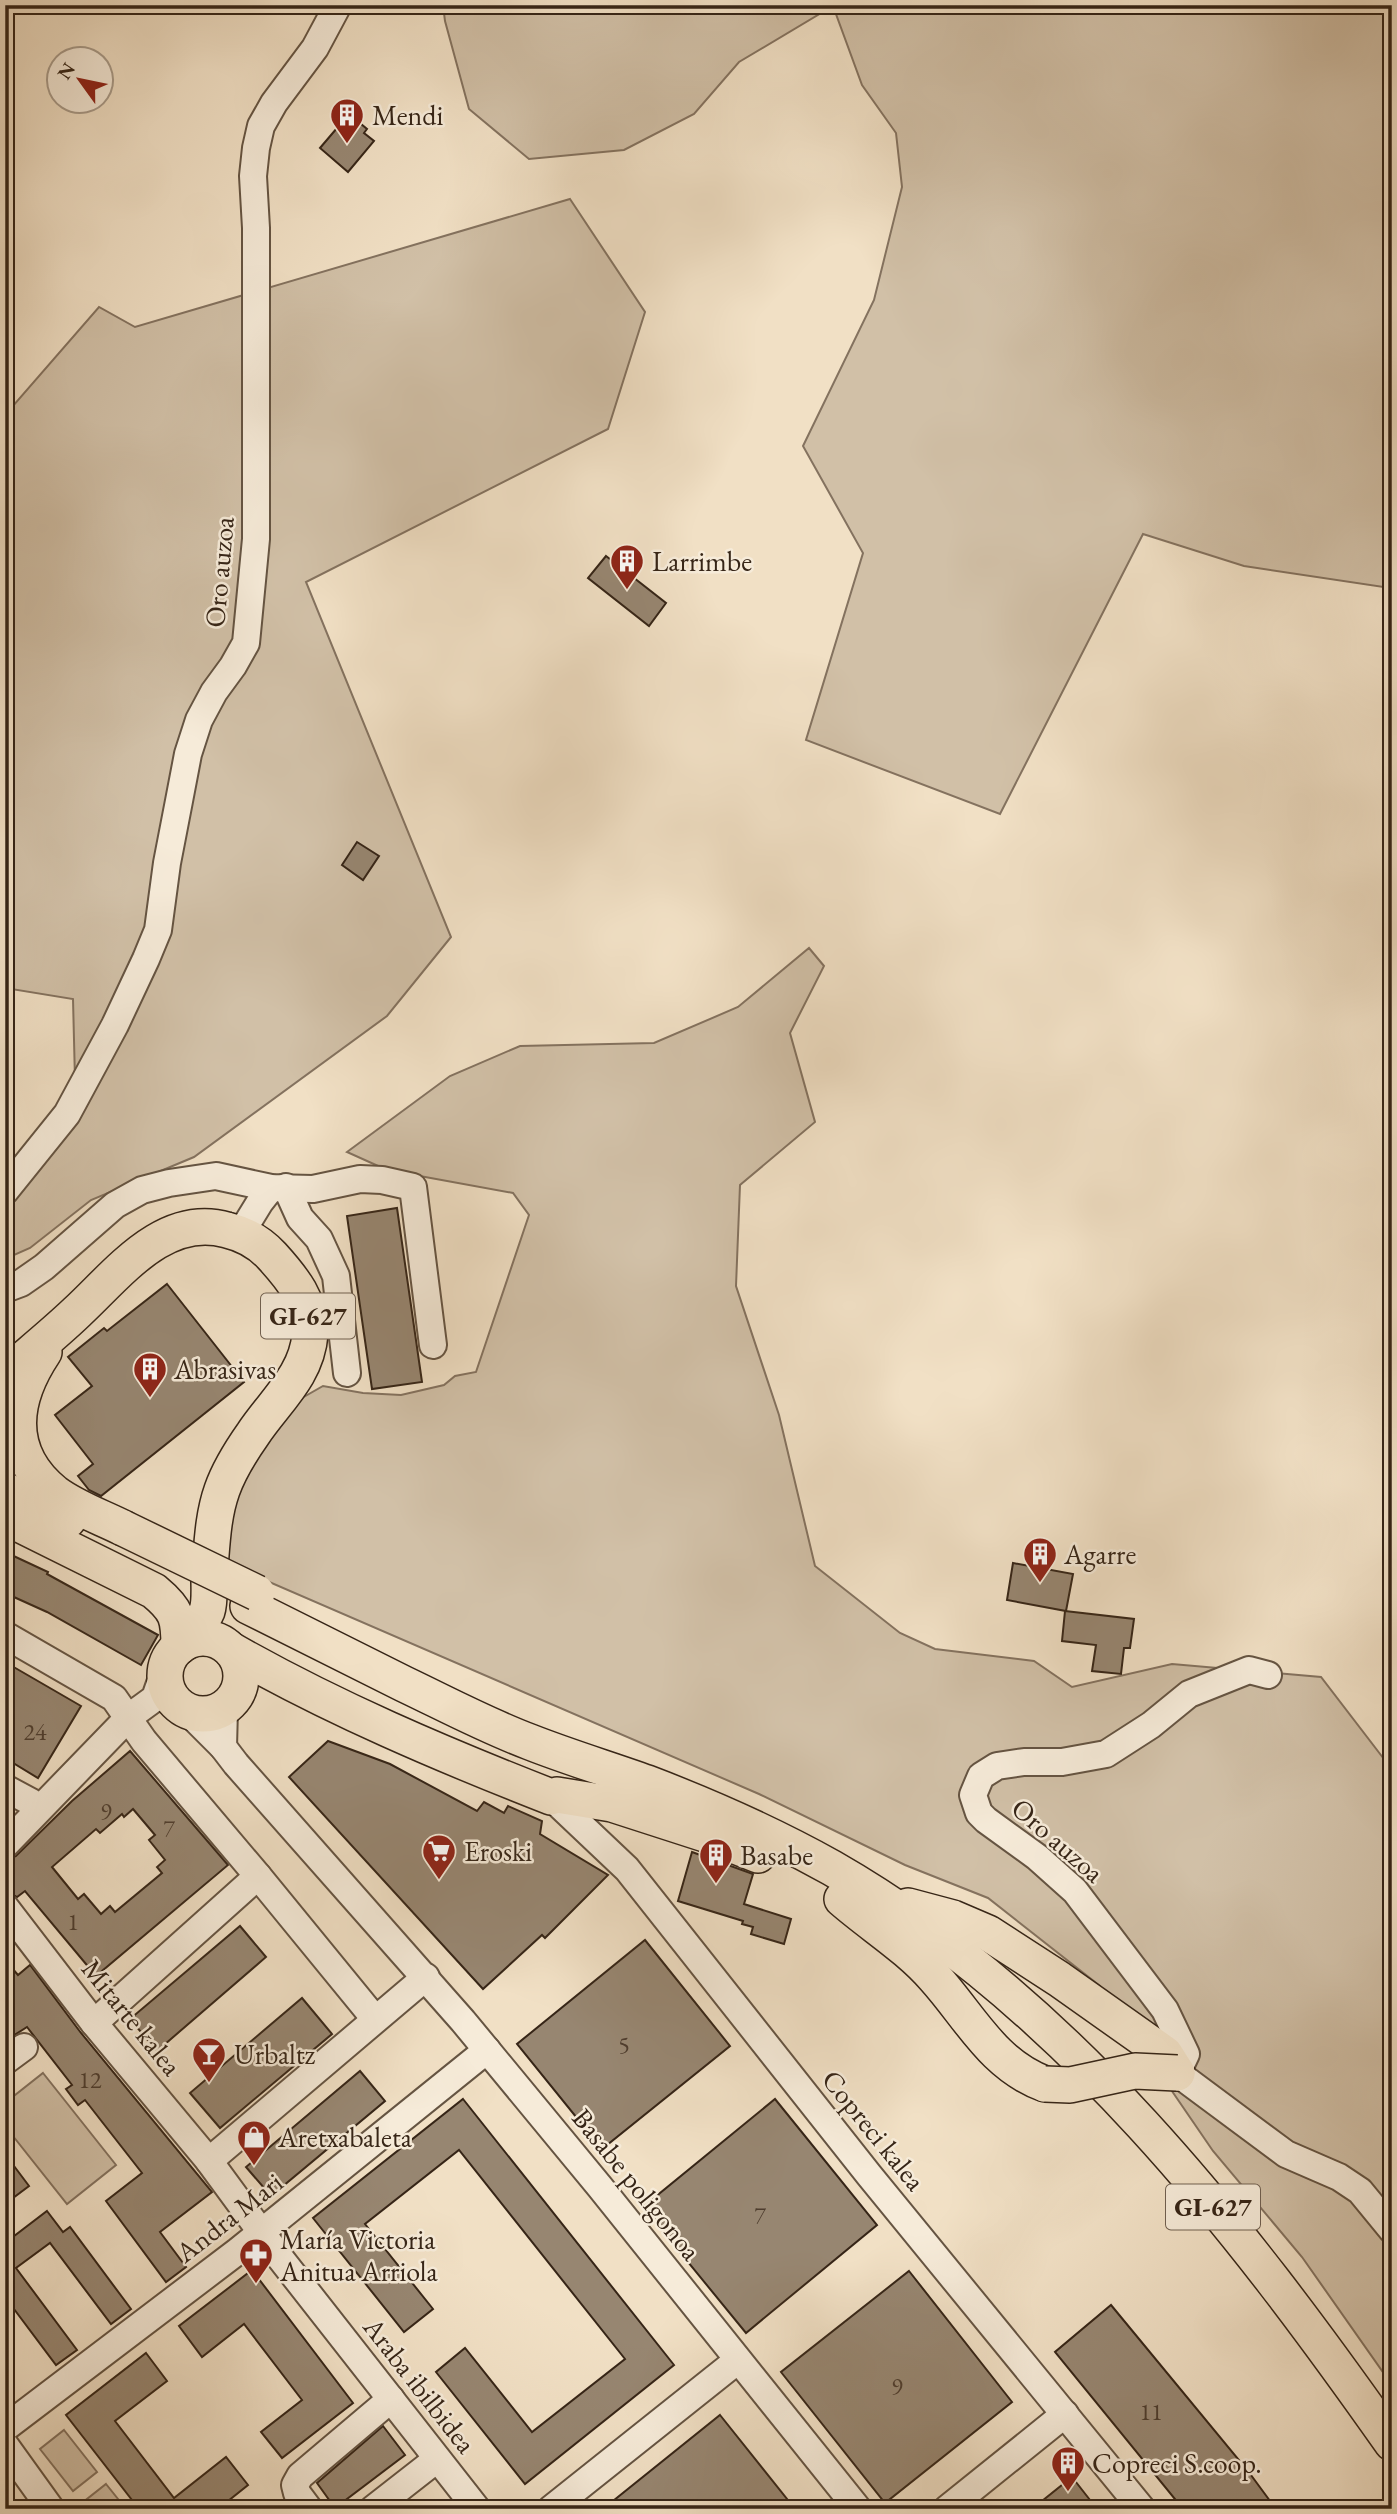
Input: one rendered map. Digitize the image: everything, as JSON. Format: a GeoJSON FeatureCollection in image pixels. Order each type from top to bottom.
{"type":"FeatureCollection","features":[{"type":"Feature","properties":{"kind":"main road","name":"GI-627"},"geometry":{"type":"LineString","coordinates":[[5,1376],[148,1246],[171,1232],[194,1227],[219,1227],[241,1234],[266,1250],[295,1282],[307,1307],[310,1334],[303,1365],[280,1402],[253,1433],[223,1488],[216,1512],[207,1611],[174,1678]]}},
{"type":"Feature","properties":{"kind":"main road","name":"GI-627"},"geometry":{"type":"LineString","coordinates":[[65,1324],[34,1368],[24,1388],[19,1404],[20,1436],[34,1469],[46,1485],[119,1536]]}},
{"type":"Feature","properties":{"kind":"main road","name":"GI-627"},"geometry":{"type":"LineString","coordinates":[[5,1490],[119,1536],[253,1600],[354,1660],[465,1714],[528,1742],[645,1783],[767,1834],[885,1900],[964,1956],[1008,1993],[1070,2049],[1144,2128],[1230,2226],[1286,2296],[1392,2443]]}},
{"type":"Feature","properties":{"kind":"main road"},"geometry":{"type":"LineString","coordinates":[[5,1517],[154,1591],[165,1600],[179,1620],[174,1678],[200,1715],[212,1714],[232,1697],[286,1681]]}},
{"type":"Feature","properties":{"kind":"main road"},"geometry":{"type":"LineString","coordinates":[[207,1611],[240,1665],[232,1697]]}},
{"type":"Feature","properties":{"kind":"main road","name":"GI-627"},"geometry":{"type":"LineString","coordinates":[[174,1678],[199,1638],[212,1639],[286,1681],[411,1740],[551,1797],[557,1795],[612,1804],[705,1834],[784,1867],[842,1899],[908,1951],[936,1979],[975,2030],[1004,2061],[1032,2080],[1045,2084],[1070,2085],[1135,2071],[1177,2073]]}},
{"type":"Feature","properties":{"kind":"main road","name":"GI-627"},"geometry":{"type":"LineString","coordinates":[[842,1899],[867,1907],[886,1918],[966,1976],[986,1987],[1008,1993]]}},
{"type":"Feature","properties":{"kind":"main road","name":"GI-627"},"geometry":{"type":"LineString","coordinates":[[885,1900],[953,1918],[988,1934],[1059,1979],[1165,2054],[1177,2073]]}},
{"type":"Feature","properties":{"kind":"street","name":"Oro auzoa"},"geometry":{"type":"LineString","coordinates":[[5,1191],[67,1114],[146,959],[158,930],[167,863],[188,754],[199,720],[246,643],[256,540],[256,242],[253,176],[256,148],[261,126],[274,103],[315,48],[338,5]]}},
{"type":"Feature","properties":{"kind":"street"},"geometry":{"type":"LineString","coordinates":[[5,1289],[21,1283],[44,1267],[115,1205],[142,1190],[169,1182],[216,1176],[279,1188],[313,1189],[359,1179],[382,1180],[413,1187],[433,1345]]}},
{"type":"Feature","properties":{"kind":"street"},"geometry":{"type":"LineString","coordinates":[[241,1234],[260,1202],[279,1188]]}},
{"type":"Feature","properties":{"kind":"street"},"geometry":{"type":"LineString","coordinates":[[279,1188],[319,1239],[336,1276],[347,1373]]}},
{"type":"Feature","properties":{"kind":"street"},"geometry":{"type":"LineString","coordinates":[[5,1635],[114,1698],[144,1741],[375,2019]]}},
{"type":"Feature","properties":{"kind":"street","name":"Oro auzoa"},"geometry":{"type":"LineString","coordinates":[[1177,2073],[1186,2054],[1165,2010],[1075,1891],[1037,1857],[986,1820],[975,1802],[974,1790],[981,1776],[997,1766],[1024,1762],[1062,1762],[1106,1754],[1151,1725],[1189,1694],[1250,1670],[1268,1675]]}},
{"type":"Feature","properties":{"kind":"street"},"geometry":{"type":"LineString","coordinates":[[5,1845],[129,1717],[174,1678]]}},
{"type":"Feature","properties":{"kind":"street","name":"Basabe poligonoa"},"geometry":{"type":"LineString","coordinates":[[174,1678],[236,1764],[426,1977],[600,2187],[858,2509]]}},
{"type":"Feature","properties":{"kind":"street"},"geometry":{"type":"LineString","coordinates":[[223,1747],[232,1697]]}},
{"type":"Feature","properties":{"kind":"street"},"geometry":{"type":"LineString","coordinates":[[5,1788],[31,1802]]}},
{"type":"Feature","properties":{"kind":"street","name":"Copreci kalea"},"geometry":{"type":"LineString","coordinates":[[551,1797],[627,1869],[861,2164],[1142,2509]]}},
{"type":"Feature","properties":{"kind":"street"},"geometry":{"type":"LineString","coordinates":[[94,2023],[258,1875]]}},
{"type":"Feature","properties":{"kind":"street","name":"Mitarte kalea"},"geometry":{"type":"LineString","coordinates":[[5,1907],[94,2023],[209,2161],[262,2232]]}},
{"type":"Feature","properties":{"kind":"street"},"geometry":{"type":"LineString","coordinates":[[209,2161],[426,1977]]}},
{"type":"Feature","properties":{"kind":"street","name":"Andra Mari"},"geometry":{"type":"LineString","coordinates":[[5,2428],[262,2232],[486,2050]]}},
{"type":"Feature","properties":{"kind":"street"},"geometry":{"type":"LineString","coordinates":[[1177,2073],[1286,2154],[1339,2177],[1360,2191],[1392,2230]]}},
{"type":"Feature","properties":{"kind":"street","name":"Araba ibilbidea"},"geometry":{"type":"LineString","coordinates":[[262,2232],[477,2509]]}},
{"type":"Feature","properties":{"kind":"street"},"geometry":{"type":"LineString","coordinates":[[551,2509],[738,2360]]}},
{"type":"Feature","properties":{"kind":"street"},"geometry":{"type":"LineString","coordinates":[[309,2509],[297,2493],[295,2485],[300,2476],[391,2399]]}},
{"type":"Feature","properties":{"kind":"street"},"geometry":{"type":"LineString","coordinates":[[947,2509],[1065,2414]]}},
{"type":"Feature","properties":{"kind":"street"},"geometry":{"type":"LineString","coordinates":[[5,2445],[51,2509]]}},
{"type":"Feature","properties":{"kind":"street"},"geometry":{"type":"LineString","coordinates":[[373,2509],[437,2459]]}},
{"type":"Feature","properties":{"kind":"shaded area"},"geometry":{"type":"Polygon","coordinates":[[[443,5],[1392,5],[1392,586],[1390,588],[1244,566],[1143,534],[1000,814],[806,740],[863,553],[803,446],[874,300],[902,187],[896,133],[862,85],[833,6],[739,62],[694,114],[624,150],[529,159],[469,109],[443,5]]]}},
{"type":"Feature","properties":{"kind":"shaded area"},"geometry":{"type":"Polygon","coordinates":[[[570,199],[645,312],[608,429],[306,582],[451,937],[387,1016],[194,1157],[91,1200],[30,1248],[5,1259],[5,1209],[76,1121],[73,999],[5,988],[5,415],[99,307],[135,327],[570,199]]]}},
{"type":"Feature","properties":{"kind":"shaded area"},"geometry":{"type":"Polygon","coordinates":[[[809,948],[824,966],[790,1033],[815,1122],[740,1185],[736,1286],[779,1415],[815,1566],[900,1633],[935,1649],[1034,1661],[1072,1687],[1172,1664],[1321,1677],[1387,1763],[1392,1762],[1392,1865],[1388,1866],[1392,1930],[1392,2385],[1302,2257],[1213,2151],[1100,1986],[988,1898],[905,1865],[759,1794],[221,1561],[243,1475],[302,1398],[323,1386],[363,1393],[401,1395],[444,1385],[455,1376],[476,1372],[529,1215],[513,1193],[387,1170],[347,1152],[450,1076],[520,1046],[654,1043],[738,1007],[809,948]]]}},
{"type":"Feature","properties":{"kind":"shaded area"},"geometry":{"type":"Polygon","coordinates":[[[43,2073],[116,2165],[67,2204],[5,2126],[5,2103],[43,2073]]]}},
{"type":"Feature","properties":{"kind":"shaded area"},"geometry":{"type":"Polygon","coordinates":[[[64,2430],[97,2472],[73,2491],[40,2449],[64,2430]]]}},
{"type":"Feature","properties":{"kind":"shaded area"},"geometry":{"type":"Polygon","coordinates":[[[106,2484],[126,2509],[87,2509],[82,2503],[106,2484]]]}},
{"type":"Feature","properties":{"kind":"building","name":"Mendi"},"geometry":{"type":"Polygon","coordinates":[[[349,114],[367,129],[364,133],[374,141],[348,172],[320,148],[349,114]]]}},
{"type":"Feature","properties":{"kind":"building","name":"Larrimbe"},"geometry":{"type":"Polygon","coordinates":[[[606,556],[666,603],[649,626],[588,578],[606,556]]]}},
{"type":"Feature","properties":{"kind":"building"},"geometry":{"type":"Polygon","coordinates":[[[357,842],[379,856],[363,880],[342,865],[357,842]]]}},
{"type":"Feature","properties":{"kind":"building"},"geometry":{"type":"Polygon","coordinates":[[[397,1208],[422,1382],[372,1389],[347,1216],[397,1208]]]}},
{"type":"Feature","properties":{"kind":"building","name":"Abrasivas"},"geometry":{"type":"Polygon","coordinates":[[[167,1284],[244,1382],[101,1496],[89,1490],[78,1476],[93,1464],[55,1415],[92,1386],[68,1357],[104,1328],[107,1331],[167,1284]]]}},
{"type":"Feature","properties":{"kind":"building"},"geometry":{"type":"Polygon","coordinates":[[[5,1552],[48,1572],[47,1574],[158,1635],[141,1665],[47,1612],[5,1593],[5,1552]]]}},
{"type":"Feature","properties":{"kind":"building","name":"Agarre"},"geometry":{"type":"Polygon","coordinates":[[[1013,1563],[1073,1574],[1066,1611],[1007,1600],[1013,1563]]]}},
{"type":"Feature","properties":{"kind":"building"},"geometry":{"type":"Polygon","coordinates":[[[1065,1611],[1134,1619],[1130,1648],[1124,1648],[1121,1674],[1092,1671],[1096,1645],[1062,1641],[1065,1611]]]}},
{"type":"Feature","properties":{"kind":"building"},"geometry":{"type":"Polygon","coordinates":[[[5,1662],[81,1706],[38,1778],[5,1758],[5,1662]]]}},
{"type":"Feature","properties":{"kind":"building","name":"Eroski"},"geometry":{"type":"Polygon","coordinates":[[[328,1741],[390,1764],[477,1811],[484,1802],[504,1813],[508,1806],[542,1821],[540,1834],[608,1875],[545,1938],[542,1935],[483,1989],[289,1777],[328,1741]]]}},
{"type":"Feature","properties":{"kind":"building"},"geometry":{"type":"Polygon","coordinates":[[[130,1751],[228,1865],[96,1976],[25,1891],[17,1897],[5,1890],[5,1861],[16,1856],[72,1801],[130,1751]],[[133,1809],[124,1817],[122,1814],[100,1833],[96,1829],[52,1867],[78,1899],[84,1894],[101,1914],[110,1906],[115,1912],[162,1873],[157,1867],[165,1860],[149,1840],[155,1835],[133,1809]]]}},
{"type":"Feature","properties":{"kind":"building","name":"Basabe"},"geometry":{"type":"Polygon","coordinates":[[[692,1852],[753,1874],[744,1904],[791,1919],[784,1944],[751,1934],[753,1927],[742,1924],[743,1921],[678,1901],[692,1852]]]}},
{"type":"Feature","properties":{"kind":"building"},"geometry":{"type":"Polygon","coordinates":[[[240,1926],[266,1957],[157,2051],[130,2019],[240,1926]]]}},
{"type":"Feature","properties":{"kind":"building"},"geometry":{"type":"Polygon","coordinates":[[[645,1940],[730,2046],[602,2149],[517,2044],[645,1940]]]}},
{"type":"Feature","properties":{"kind":"building"},"geometry":{"type":"Polygon","coordinates":[[[5,1960],[18,1975],[30,1965],[81,2033],[212,2192],[160,2232],[186,2267],[166,2282],[106,2201],[142,2173],[85,2100],[78,2105],[66,2089],[72,2085],[27,2027],[5,2041],[5,1960]]]}},
{"type":"Feature","properties":{"kind":"building"},"geometry":{"type":"Polygon","coordinates":[[[302,1998],[332,2034],[220,2128],[190,2093],[302,1998]]]}},
{"type":"Feature","properties":{"kind":"building"},"geometry":{"type":"Polygon","coordinates":[[[360,2071],[385,2101],[271,2196],[246,2167],[360,2071]]]}},
{"type":"Feature","properties":{"kind":"building"},"geometry":{"type":"Polygon","coordinates":[[[463,2099],[674,2365],[525,2484],[436,2372],[465,2348],[532,2432],[625,2359],[459,2150],[365,2224],[433,2309],[404,2332],[313,2218],[463,2099]]]}},
{"type":"Feature","properties":{"kind":"building"},"geometry":{"type":"Polygon","coordinates":[[[775,2099],[877,2225],[746,2333],[643,2207],[775,2099]]]}},
{"type":"Feature","properties":{"kind":"building"},"geometry":{"type":"Polygon","coordinates":[[[5,2154],[29,2186],[5,2204],[5,2154]]]}},
{"type":"Feature","properties":{"kind":"building"},"geometry":{"type":"Polygon","coordinates":[[[47,2211],[63,2232],[70,2227],[131,2309],[111,2324],[50,2243],[16,2268],[77,2350],[56,2365],[5,2297],[5,2243],[47,2211]]]}},
{"type":"Feature","properties":{"kind":"building"},"geometry":{"type":"Polygon","coordinates":[[[252,2270],[353,2403],[282,2458],[261,2432],[302,2400],[244,2324],[202,2357],[179,2326],[252,2270]]]}},
{"type":"Feature","properties":{"kind":"building"},"geometry":{"type":"Polygon","coordinates":[[[909,2271],[1012,2402],[885,2503],[781,2372],[909,2271]]]}},
{"type":"Feature","properties":{"kind":"building"},"geometry":{"type":"Polygon","coordinates":[[[1111,2305],[1248,2471],[1276,2509],[1183,2509],[1055,2352],[1111,2305]]]}},
{"type":"Feature","properties":{"kind":"building"},"geometry":{"type":"Polygon","coordinates":[[[146,2353],[167,2381],[115,2421],[174,2498],[226,2457],[248,2485],[218,2509],[139,2509],[66,2415],[146,2353]]]}},
{"type":"Feature","properties":{"kind":"building"},"geometry":{"type":"Polygon","coordinates":[[[720,2415],[795,2509],[603,2509],[720,2415]]]}},
{"type":"Feature","properties":{"kind":"building"},"geometry":{"type":"Polygon","coordinates":[[[383,2426],[405,2455],[335,2508],[317,2483],[383,2426]]]}},
{"type":"Feature","properties":{"kind":"building","name":"Copreci S.coop."},"geometry":{"type":"Polygon","coordinates":[[[1072,2477],[1097,2509],[1032,2509],[1072,2477]]]}},
{"type":"Feature","properties":{"kind":"place","name":"Mendi"},"geometry":{"type":"Point","coordinates":[347,145]}},
{"type":"Feature","properties":{"kind":"place","name":"Larrimbe"},"geometry":{"type":"Point","coordinates":[627,591]}},
{"type":"Feature","properties":{"kind":"place","name":"Abrasivas"},"geometry":{"type":"Point","coordinates":[150,1399]}},
{"type":"Feature","properties":{"kind":"place","name":"Agarre"},"geometry":{"type":"Point","coordinates":[1040,1584]}},
{"type":"Feature","properties":{"kind":"place","name":"Eroski"},"geometry":{"type":"Point","coordinates":[439,1881]}},
{"type":"Feature","properties":{"kind":"place","name":"Basabe"},"geometry":{"type":"Point","coordinates":[716,1885]}},
{"type":"Feature","properties":{"kind":"place","name":"Urbaltz"},"geometry":{"type":"Point","coordinates":[209,2084]}},
{"type":"Feature","properties":{"kind":"place","name":"Aretxabaleta"},"geometry":{"type":"Point","coordinates":[254,2167]}},
{"type":"Feature","properties":{"kind":"place","name":"María Victoria Anitua Arriola"},"geometry":{"type":"Point","coordinates":[256,2285]}},
{"type":"Feature","properties":{"kind":"place","name":"Copreci S.coop."},"geometry":{"type":"Point","coordinates":[1068,2493]}}]}
